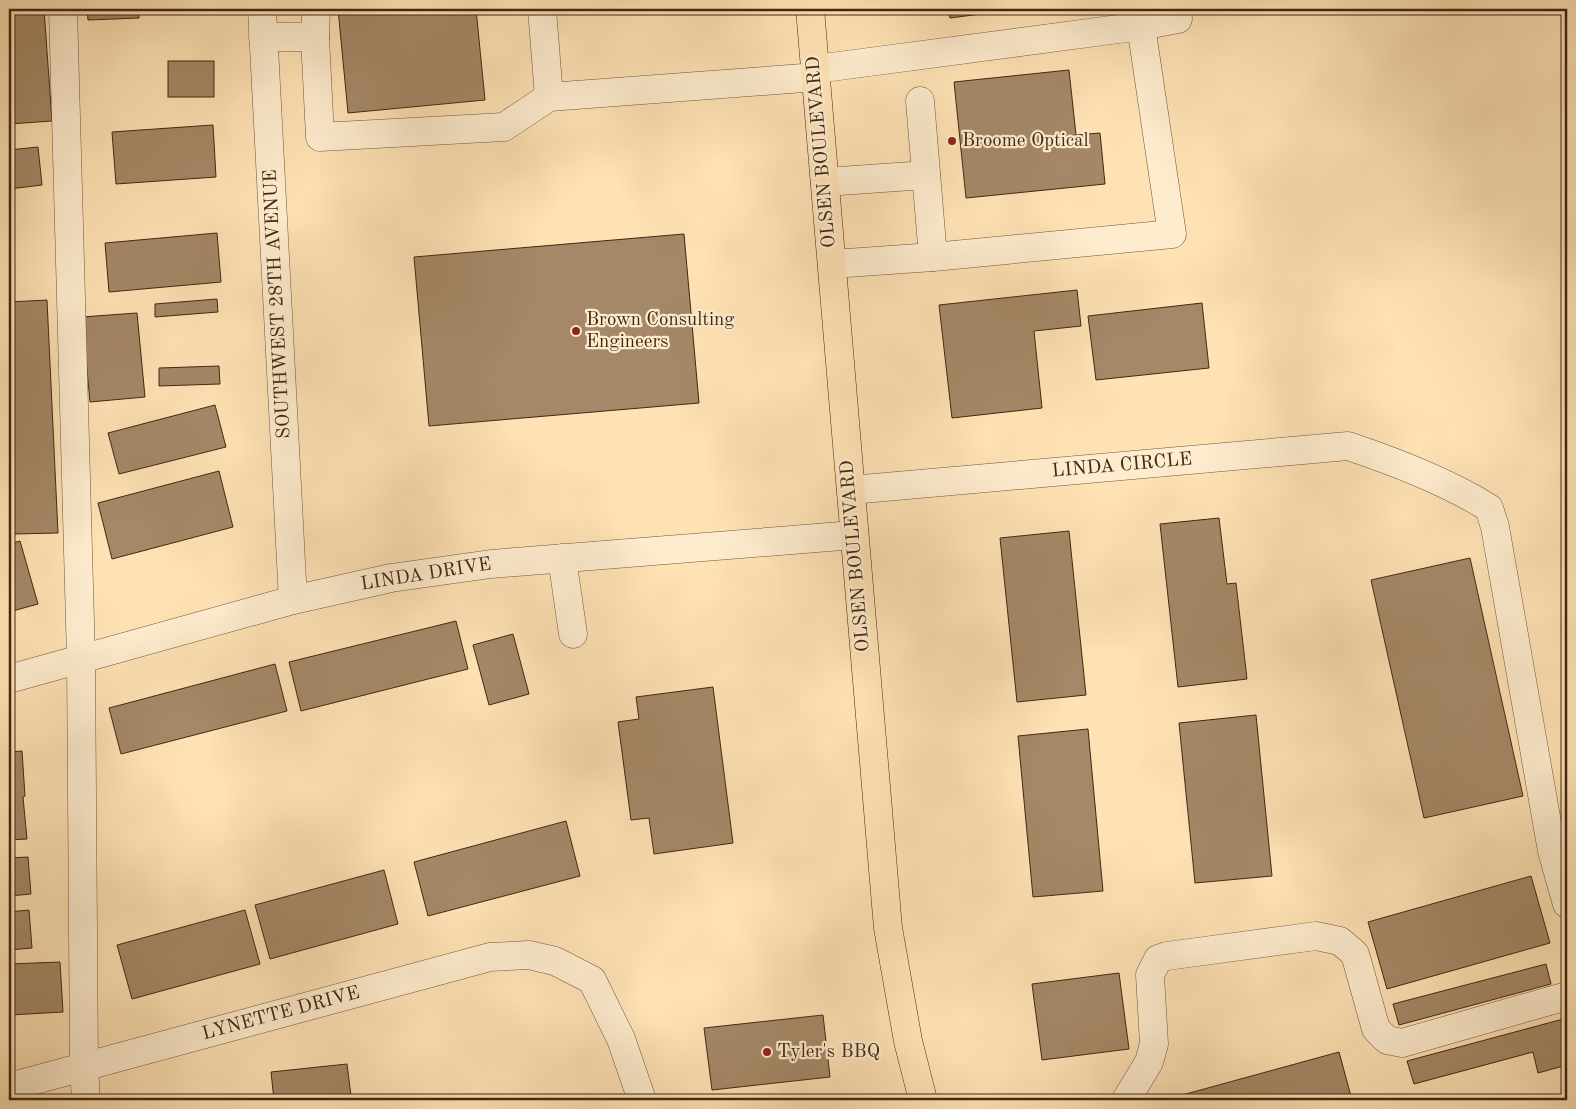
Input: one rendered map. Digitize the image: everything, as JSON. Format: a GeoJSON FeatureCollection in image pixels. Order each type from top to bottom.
{"type":"FeatureCollection","features":[{"type":"Feature","properties":{"kind":"main road","name":"OLSEN BOULEVARD"},"geometry":{"type":"LineString","coordinates":[[810,9],[888,928],[908,1041],[923,1100]]}},
{"type":"Feature","properties":{"kind":"street"},"geometry":{"type":"LineString","coordinates":[[63,9],[81,659],[84,1067],[86,1100]]}},
{"type":"Feature","properties":{"kind":"street","name":"SOUTHWEST 28TH AVENUE"},"geometry":{"type":"LineString","coordinates":[[262,9],[293,600]]}},
{"type":"Feature","properties":{"kind":"street"},"geometry":{"type":"LineString","coordinates":[[316,9],[320,137],[504,126],[549,97],[816,73],[1141,26],[1178,19],[1176,9]]}},
{"type":"Feature","properties":{"kind":"street"},"geometry":{"type":"LineString","coordinates":[[542,9],[549,97]]}},
{"type":"Feature","properties":{"kind":"street"},"geometry":{"type":"LineString","coordinates":[[832,264],[933,257],[1172,234],[1141,26]]}},
{"type":"Feature","properties":{"kind":"street"},"geometry":{"type":"LineString","coordinates":[[263,38],[316,37]]}},
{"type":"Feature","properties":{"kind":"street"},"geometry":{"type":"LineString","coordinates":[[920,101],[933,257]]}},
{"type":"Feature","properties":{"kind":"street"},"geometry":{"type":"LineString","coordinates":[[825,182],[926,175]]}},
{"type":"Feature","properties":{"kind":"street","name":"LINDA CIRCLE"},"geometry":{"type":"LineString","coordinates":[[850,490],[1348,446],[1391,460],[1468,495],[1489,508],[1497,536],[1552,851],[1567,904]]}},
{"type":"Feature","properties":{"kind":"street","name":"LINDA DRIVE"},"geometry":{"type":"LineString","coordinates":[[9,679],[293,600],[391,578],[491,564],[854,536]]}},
{"type":"Feature","properties":{"kind":"street"},"geometry":{"type":"LineString","coordinates":[[562,558],[573,634]]}},
{"type":"Feature","properties":{"kind":"street"},"geometry":{"type":"LineString","coordinates":[[1126,1100],[1149,1062],[1154,1044],[1150,975],[1158,959],[1167,956],[1316,936],[1340,941],[1355,954],[1376,1029],[1387,1040],[1402,1043],[1567,996]]}},
{"type":"Feature","properties":{"kind":"street","name":"LYNETTE DRIVE"},"geometry":{"type":"LineString","coordinates":[[9,1087],[490,957],[529,955],[555,962],[592,980],[621,1039],[642,1100]]}},
{"type":"Feature","properties":{"kind":"building"},"geometry":{"type":"Polygon","coordinates":[[[9,9],[44,9],[52,121],[9,124],[9,9]]]}},
{"type":"Feature","properties":{"kind":"building"},"geometry":{"type":"Polygon","coordinates":[[[87,9],[139,9],[139,18],[88,20],[87,9]]]}},
{"type":"Feature","properties":{"kind":"building"},"geometry":{"type":"Polygon","coordinates":[[[338,9],[476,9],[485,100],[348,113],[338,9]]]}},
{"type":"Feature","properties":{"kind":"building"},"geometry":{"type":"Polygon","coordinates":[[[949,9],[1020,9],[950,18],[949,9]]]}},
{"type":"Feature","properties":{"kind":"building"},"geometry":{"type":"Polygon","coordinates":[[[168,61],[214,61],[214,97],[168,97],[168,61]]]}},
{"type":"Feature","properties":{"kind":"building"},"geometry":{"type":"Polygon","coordinates":[[[1069,70],[1076,135],[1100,133],[1105,184],[966,198],[954,82],[1069,70]]]}},
{"type":"Feature","properties":{"kind":"building"},"geometry":{"type":"Polygon","coordinates":[[[213,125],[216,177],[116,184],[112,132],[213,125]]]}},
{"type":"Feature","properties":{"kind":"building"},"geometry":{"type":"Polygon","coordinates":[[[38,147],[42,185],[9,189],[9,150],[38,147]]]}},
{"type":"Feature","properties":{"kind":"building"},"geometry":{"type":"Polygon","coordinates":[[[217,233],[221,282],[109,292],[105,243],[217,233]]]}},
{"type":"Feature","properties":{"kind":"building"},"geometry":{"type":"Polygon","coordinates":[[[684,234],[699,403],[429,426],[414,257],[684,234]]]}},
{"type":"Feature","properties":{"kind":"building"},"geometry":{"type":"Polygon","coordinates":[[[1077,290],[1081,326],[1034,331],[1042,408],[952,418],[939,305],[1077,290]]]}},
{"type":"Feature","properties":{"kind":"building"},"geometry":{"type":"Polygon","coordinates":[[[217,299],[218,312],[155,317],[155,304],[217,299]]]}},
{"type":"Feature","properties":{"kind":"building"},"geometry":{"type":"Polygon","coordinates":[[[47,300],[58,533],[14,534],[9,428],[9,302],[47,300]]]}},
{"type":"Feature","properties":{"kind":"building"},"geometry":{"type":"Polygon","coordinates":[[[1202,303],[1209,368],[1096,380],[1088,316],[1202,303]]]}},
{"type":"Feature","properties":{"kind":"building"},"geometry":{"type":"Polygon","coordinates":[[[137,313],[145,397],[90,402],[82,317],[137,313]]]}},
{"type":"Feature","properties":{"kind":"building"},"geometry":{"type":"Polygon","coordinates":[[[219,366],[220,384],[159,386],[159,368],[219,366]]]}},
{"type":"Feature","properties":{"kind":"building"},"geometry":{"type":"Polygon","coordinates":[[[215,405],[226,447],[119,474],[108,433],[215,405]]]}},
{"type":"Feature","properties":{"kind":"building"},"geometry":{"type":"Polygon","coordinates":[[[219,471],[233,527],[112,559],[98,503],[219,471]]]}},
{"type":"Feature","properties":{"kind":"building"},"geometry":{"type":"Polygon","coordinates":[[[1219,518],[1227,584],[1236,583],[1247,679],[1178,687],[1160,524],[1219,518]]]}},
{"type":"Feature","properties":{"kind":"building"},"geometry":{"type":"Polygon","coordinates":[[[1069,531],[1086,695],[1017,702],[1000,538],[1069,531]]]}},
{"type":"Feature","properties":{"kind":"building"},"geometry":{"type":"Polygon","coordinates":[[[20,541],[38,604],[9,612],[9,544],[20,541]]]}},
{"type":"Feature","properties":{"kind":"building"},"geometry":{"type":"Polygon","coordinates":[[[1470,558],[1523,796],[1424,818],[1371,580],[1470,558]]]}},
{"type":"Feature","properties":{"kind":"building"},"geometry":{"type":"Polygon","coordinates":[[[456,621],[468,669],[301,711],[289,662],[456,621]]]}},
{"type":"Feature","properties":{"kind":"building"},"geometry":{"type":"Polygon","coordinates":[[[513,634],[529,694],[489,705],[473,645],[513,634]]]}},
{"type":"Feature","properties":{"kind":"building"},"geometry":{"type":"Polygon","coordinates":[[[275,664],[287,711],[121,754],[109,708],[275,664]]]}},
{"type":"Feature","properties":{"kind":"building"},"geometry":{"type":"Polygon","coordinates":[[[713,687],[733,843],[654,854],[649,818],[631,820],[618,722],[639,719],[636,697],[713,687]]]}},
{"type":"Feature","properties":{"kind":"building"},"geometry":{"type":"Polygon","coordinates":[[[1256,715],[1272,876],[1195,883],[1179,723],[1256,715]]]}},
{"type":"Feature","properties":{"kind":"building"},"geometry":{"type":"Polygon","coordinates":[[[1088,729],[1103,891],[1033,897],[1018,736],[1088,729]]]}},
{"type":"Feature","properties":{"kind":"building"},"geometry":{"type":"Polygon","coordinates":[[[22,751],[25,796],[23,797],[27,839],[9,840],[9,752],[22,751]]]}},
{"type":"Feature","properties":{"kind":"building"},"geometry":{"type":"Polygon","coordinates":[[[566,821],[580,876],[428,916],[414,862],[566,821]]]}},
{"type":"Feature","properties":{"kind":"building"},"geometry":{"type":"Polygon","coordinates":[[[28,857],[31,894],[9,896],[9,858],[28,857]]]}},
{"type":"Feature","properties":{"kind":"building"},"geometry":{"type":"Polygon","coordinates":[[[384,870],[398,924],[270,959],[255,905],[384,870]]]}},
{"type":"Feature","properties":{"kind":"building"},"geometry":{"type":"Polygon","coordinates":[[[1531,876],[1550,943],[1387,989],[1368,922],[1531,876]]]}},
{"type":"Feature","properties":{"kind":"building"},"geometry":{"type":"Polygon","coordinates":[[[29,910],[32,948],[9,950],[9,912],[29,910]]]}},
{"type":"Feature","properties":{"kind":"building"},"geometry":{"type":"Polygon","coordinates":[[[245,910],[260,964],[132,999],[117,945],[245,910]]]}},
{"type":"Feature","properties":{"kind":"building"},"geometry":{"type":"Polygon","coordinates":[[[60,962],[63,1012],[9,1015],[9,964],[60,962]]]}},
{"type":"Feature","properties":{"kind":"building"},"geometry":{"type":"Polygon","coordinates":[[[1546,964],[1551,984],[1399,1025],[1393,1004],[1546,964]]]}},
{"type":"Feature","properties":{"kind":"building"},"geometry":{"type":"Polygon","coordinates":[[[1119,973],[1129,1049],[1042,1060],[1032,984],[1119,973]]]}},
{"type":"Feature","properties":{"kind":"building","name":"Tyler's BBQ"},"geometry":{"type":"Polygon","coordinates":[[[823,1015],[830,1077],[712,1090],[704,1028],[823,1015]]]}},
{"type":"Feature","properties":{"kind":"building"},"geometry":{"type":"Polygon","coordinates":[[[1567,1018],[1567,1065],[1538,1073],[1533,1052],[1414,1084],[1407,1061],[1567,1018]]]}},
{"type":"Feature","properties":{"kind":"building"},"geometry":{"type":"Polygon","coordinates":[[[1339,1052],[1352,1100],[1164,1100],[1339,1052]]]}},
{"type":"Feature","properties":{"kind":"building"},"geometry":{"type":"Polygon","coordinates":[[[347,1064],[351,1096],[313,1100],[274,1100],[271,1072],[347,1064]]]}},
{"type":"Feature","properties":{"kind":"place","name":"Broome Optical"},"geometry":{"type":"Point","coordinates":[952,141]}},
{"type":"Feature","properties":{"kind":"place","name":"Brown Consulting Engineers"},"geometry":{"type":"Point","coordinates":[576,331]}},
{"type":"Feature","properties":{"kind":"place","name":"Tyler's BBQ"},"geometry":{"type":"Point","coordinates":[767,1052]}}]}
